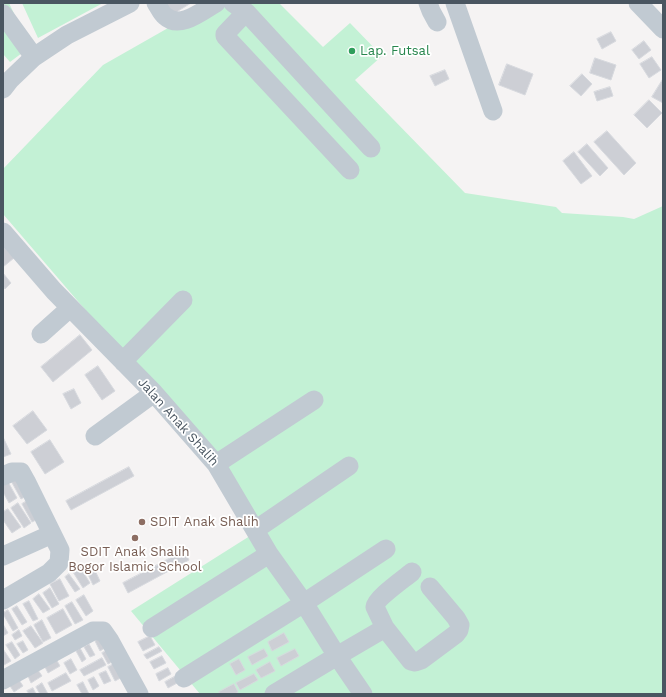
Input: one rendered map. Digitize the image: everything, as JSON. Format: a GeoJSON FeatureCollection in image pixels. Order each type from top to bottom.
{"type":"FeatureCollection","features":[{"type":"Feature","properties":{"kind":"street"},"geometry":{"type":"LineString","coordinates":[[5,81],[34,57],[67,35],[130,3]]}},
{"type":"Feature","properties":{"kind":"street"},"geometry":{"type":"LineString","coordinates":[[156,3],[165,16],[172,20],[181,22],[191,18],[216,3]]}},
{"type":"Feature","properties":{"kind":"street"},"geometry":{"type":"LineString","coordinates":[[428,3],[438,22]]}},
{"type":"Feature","properties":{"kind":"street"},"geometry":{"type":"LineString","coordinates":[[455,3],[493,111]]}},
{"type":"Feature","properties":{"kind":"street"},"geometry":{"type":"LineString","coordinates":[[638,3],[663,30]]}},
{"type":"Feature","properties":{"kind":"street"},"geometry":{"type":"LineString","coordinates":[[350,170],[224,36],[240,8],[371,148]]}},
{"type":"Feature","properties":{"kind":"street"},"geometry":{"type":"LineString","coordinates":[[3,14],[34,57]]}},
{"type":"Feature","properties":{"kind":"street","name":"Jalan Anak Shalih"},"geometry":{"type":"LineString","coordinates":[[3,232],[54,291],[154,393],[216,464],[269,554],[304,603],[363,694]]}},
{"type":"Feature","properties":{"kind":"street"},"geometry":{"type":"LineString","coordinates":[[124,362],[128,356],[183,300]]}},
{"type":"Feature","properties":{"kind":"street"},"geometry":{"type":"LineString","coordinates":[[41,334],[70,308]]}},
{"type":"Feature","properties":{"kind":"street"},"geometry":{"type":"LineString","coordinates":[[95,436],[154,393]]}},
{"type":"Feature","properties":{"kind":"street"},"geometry":{"type":"LineString","coordinates":[[216,464],[314,400]]}},
{"type":"Feature","properties":{"kind":"street"},"geometry":{"type":"LineString","coordinates":[[255,530],[349,466]]}},
{"type":"Feature","properties":{"kind":"street"},"geometry":{"type":"LineString","coordinates":[[3,476],[12,472],[21,472],[60,550],[59,563],[49,573],[3,600]]}},
{"type":"Feature","properties":{"kind":"street"},"geometry":{"type":"LineString","coordinates":[[3,556],[52,534]]}},
{"type":"Feature","properties":{"kind":"street"},"geometry":{"type":"LineString","coordinates":[[184,678],[304,603],[386,549]]}},
{"type":"Feature","properties":{"kind":"street"},"geometry":{"type":"LineString","coordinates":[[152,628],[269,554]]}},
{"type":"Feature","properties":{"kind":"street"},"geometry":{"type":"LineString","coordinates":[[412,572],[384,594],[375,604],[376,610],[385,628],[411,662],[421,660],[456,634],[459,630],[460,625],[456,618],[430,587]]}},
{"type":"Feature","properties":{"kind":"street"},"geometry":{"type":"LineString","coordinates":[[274,694],[385,628]]}},
{"type":"Feature","properties":{"kind":"street"},"geometry":{"type":"LineString","coordinates":[[3,680],[93,631],[103,631],[110,641],[133,692]]}},
{"type":"Feature","properties":{"kind":"green space"},"geometry":{"type":"Polygon","coordinates":[[[3,3],[9,3],[30,47],[10,62],[3,54],[3,3]]]}},
{"type":"Feature","properties":{"kind":"green space"},"geometry":{"type":"Polygon","coordinates":[[[22,3],[103,3],[38,38],[22,3]]]}},
{"type":"Feature","properties":{"kind":"green space"},"geometry":{"type":"Polygon","coordinates":[[[212,3],[279,3],[323,47],[350,23],[382,56],[355,80],[465,193],[556,207],[562,213],[634,219],[663,206],[663,694],[200,694],[131,611],[253,534],[240,490],[3,214],[3,169],[103,65],[212,3]]]}},
{"type":"Feature","properties":{"kind":"building"},"geometry":{"type":"Polygon","coordinates":[[[162,3],[191,3],[170,16],[162,3]]]}},
{"type":"Feature","properties":{"kind":"building"},"geometry":{"type":"Polygon","coordinates":[[[611,32],[616,41],[602,49],[597,39],[611,32]]]}},
{"type":"Feature","properties":{"kind":"building"},"geometry":{"type":"Polygon","coordinates":[[[644,41],[651,50],[639,59],[632,50],[644,41]]]}},
{"type":"Feature","properties":{"kind":"building"},"geometry":{"type":"Polygon","coordinates":[[[652,57],[661,70],[649,78],[640,64],[652,57]]]}},
{"type":"Feature","properties":{"kind":"building"},"geometry":{"type":"Polygon","coordinates":[[[595,58],[616,65],[611,80],[590,73],[595,58]]]}},
{"type":"Feature","properties":{"kind":"building"},"geometry":{"type":"Polygon","coordinates":[[[507,64],[533,74],[525,95],[499,85],[507,64]]]}},
{"type":"Feature","properties":{"kind":"building"},"geometry":{"type":"Polygon","coordinates":[[[445,70],[449,79],[435,86],[430,76],[445,70]]]}},
{"type":"Feature","properties":{"kind":"building"},"geometry":{"type":"Polygon","coordinates":[[[582,74],[592,84],[581,96],[570,86],[582,74]]]}},
{"type":"Feature","properties":{"kind":"building"},"geometry":{"type":"Polygon","coordinates":[[[663,79],[663,103],[652,97],[663,79]]]}},
{"type":"Feature","properties":{"kind":"building"},"geometry":{"type":"Polygon","coordinates":[[[610,87],[613,96],[597,101],[594,92],[610,87]]]}},
{"type":"Feature","properties":{"kind":"building"},"geometry":{"type":"Polygon","coordinates":[[[649,100],[662,113],[647,128],[634,115],[649,100]]]}},
{"type":"Feature","properties":{"kind":"building"},"geometry":{"type":"Polygon","coordinates":[[[607,131],[636,163],[624,175],[594,142],[607,131]]]}},
{"type":"Feature","properties":{"kind":"building"},"geometry":{"type":"Polygon","coordinates":[[[587,144],[608,168],[600,176],[578,152],[587,144]]]}},
{"type":"Feature","properties":{"kind":"building"},"geometry":{"type":"Polygon","coordinates":[[[574,152],[592,176],[581,184],[563,161],[574,152]]]}},
{"type":"Feature","properties":{"kind":"building"},"geometry":{"type":"Polygon","coordinates":[[[3,246],[14,258],[3,267],[3,246]]]}},
{"type":"Feature","properties":{"kind":"building"},"geometry":{"type":"Polygon","coordinates":[[[3,273],[11,283],[5,289],[3,286],[3,273]]]}},
{"type":"Feature","properties":{"kind":"building"},"geometry":{"type":"Polygon","coordinates":[[[80,335],[92,350],[53,382],[41,367],[80,335]]]}},
{"type":"Feature","properties":{"kind":"building"},"geometry":{"type":"Polygon","coordinates":[[[98,366],[115,391],[102,400],[85,375],[98,366]]]}},
{"type":"Feature","properties":{"kind":"building"},"geometry":{"type":"Polygon","coordinates":[[[74,389],[81,403],[71,409],[63,394],[74,389]]]}},
{"type":"Feature","properties":{"kind":"building"},"geometry":{"type":"Polygon","coordinates":[[[33,411],[47,430],[27,444],[13,426],[33,411]]]}},
{"type":"Feature","properties":{"kind":"building"},"geometry":{"type":"Polygon","coordinates":[[[3,437],[11,454],[3,457],[3,437]]]}},
{"type":"Feature","properties":{"kind":"building"},"geometry":{"type":"Polygon","coordinates":[[[50,440],[64,462],[45,474],[31,452],[50,440]]]}},
{"type":"Feature","properties":{"kind":"building"},"geometry":{"type":"Polygon","coordinates":[[[129,467],[134,476],[71,510],[66,501],[129,467]]]}},
{"type":"Feature","properties":{"kind":"building"},"geometry":{"type":"Polygon","coordinates":[[[18,475],[30,494],[21,499],[10,479],[18,475]]]}},
{"type":"Feature","properties":{"kind":"building"},"geometry":{"type":"Polygon","coordinates":[[[7,480],[17,498],[9,503],[3,492],[3,482],[7,480]]]}},
{"type":"Feature","properties":{"kind":"building"},"geometry":{"type":"Polygon","coordinates":[[[30,499],[40,518],[32,522],[22,504],[30,499]]]}},
{"type":"Feature","properties":{"kind":"building"},"geometry":{"type":"Polygon","coordinates":[[[18,503],[31,523],[24,528],[11,508],[18,503]]]}},
{"type":"Feature","properties":{"kind":"building"},"geometry":{"type":"Polygon","coordinates":[[[8,509],[21,527],[12,533],[3,520],[3,512],[8,509]]]}},
{"type":"Feature","properties":{"kind":"building"},"geometry":{"type":"Polygon","coordinates":[[[184,551],[189,560],[128,593],[123,583],[184,551]]]}},
{"type":"Feature","properties":{"kind":"building"},"geometry":{"type":"Polygon","coordinates":[[[92,564],[100,581],[93,585],[85,568],[92,564]]]}},
{"type":"Feature","properties":{"kind":"building"},"geometry":{"type":"Polygon","coordinates":[[[80,567],[90,583],[83,588],[73,572],[80,567]]]}},
{"type":"Feature","properties":{"kind":"building"},"geometry":{"type":"Polygon","coordinates":[[[69,574],[80,589],[75,592],[65,577],[69,574]]]}},
{"type":"Feature","properties":{"kind":"building"},"geometry":{"type":"Polygon","coordinates":[[[60,579],[69,596],[59,601],[50,584],[60,579]]]}},
{"type":"Feature","properties":{"kind":"building"},"geometry":{"type":"Polygon","coordinates":[[[50,588],[59,604],[52,608],[43,593],[50,588]]]}},
{"type":"Feature","properties":{"kind":"building"},"geometry":{"type":"Polygon","coordinates":[[[39,594],[50,609],[43,613],[33,599],[39,594]]]}},
{"type":"Feature","properties":{"kind":"building"},"geometry":{"type":"Polygon","coordinates":[[[84,595],[93,611],[86,616],[76,600],[84,595]]]}},
{"type":"Feature","properties":{"kind":"building"},"geometry":{"type":"Polygon","coordinates":[[[29,601],[38,619],[33,621],[23,604],[29,601]]]}},
{"type":"Feature","properties":{"kind":"building"},"geometry":{"type":"Polygon","coordinates":[[[72,602],[83,620],[75,624],[65,606],[72,602]]]}},
{"type":"Feature","properties":{"kind":"building"},"geometry":{"type":"Polygon","coordinates":[[[17,606],[27,622],[22,625],[12,609],[17,606]]]}},
{"type":"Feature","properties":{"kind":"building"},"geometry":{"type":"Polygon","coordinates":[[[63,609],[72,625],[56,634],[47,618],[63,609]]]}},
{"type":"Feature","properties":{"kind":"building"},"geometry":{"type":"Polygon","coordinates":[[[8,610],[18,628],[13,631],[3,614],[8,610]]]}},
{"type":"Feature","properties":{"kind":"building"},"geometry":{"type":"Polygon","coordinates":[[[42,620],[51,638],[43,642],[34,625],[42,620]]]}},
{"type":"Feature","properties":{"kind":"building"},"geometry":{"type":"Polygon","coordinates":[[[3,624],[8,633],[3,636],[3,624]]]}},
{"type":"Feature","properties":{"kind":"building"},"geometry":{"type":"Polygon","coordinates":[[[31,626],[43,643],[35,648],[23,631],[31,626]]]}},
{"type":"Feature","properties":{"kind":"building"},"geometry":{"type":"Polygon","coordinates":[[[19,630],[22,636],[15,640],[12,635],[19,630]]]}},
{"type":"Feature","properties":{"kind":"building"},"geometry":{"type":"Polygon","coordinates":[[[284,633],[289,642],[272,651],[268,642],[284,633]]]}},
{"type":"Feature","properties":{"kind":"building"},"geometry":{"type":"Polygon","coordinates":[[[103,636],[108,646],[100,651],[95,641],[103,636]]]}},
{"type":"Feature","properties":{"kind":"building"},"geometry":{"type":"Polygon","coordinates":[[[150,636],[155,645],[143,651],[138,642],[150,636]]]}},
{"type":"Feature","properties":{"kind":"building"},"geometry":{"type":"Polygon","coordinates":[[[23,641],[28,650],[23,653],[17,644],[23,641]]]}},
{"type":"Feature","properties":{"kind":"building"},"geometry":{"type":"Polygon","coordinates":[[[12,642],[20,655],[15,659],[6,645],[12,642]]]}},
{"type":"Feature","properties":{"kind":"building"},"geometry":{"type":"Polygon","coordinates":[[[89,644],[95,655],[90,657],[84,647],[89,644]]]}},
{"type":"Feature","properties":{"kind":"building"},"geometry":{"type":"Polygon","coordinates":[[[159,647],[162,651],[147,659],[144,655],[159,647]]]}},
{"type":"Feature","properties":{"kind":"building"},"geometry":{"type":"Polygon","coordinates":[[[80,648],[86,659],[82,662],[76,651],[80,648]]]}},
{"type":"Feature","properties":{"kind":"building"},"geometry":{"type":"Polygon","coordinates":[[[3,649],[11,661],[4,665],[3,663],[3,649]]]}},
{"type":"Feature","properties":{"kind":"building"},"geometry":{"type":"Polygon","coordinates":[[[110,649],[116,660],[108,664],[102,653],[110,649]]]}},
{"type":"Feature","properties":{"kind":"building"},"geometry":{"type":"Polygon","coordinates":[[[264,649],[268,656],[252,665],[248,657],[264,649]]]}},
{"type":"Feature","properties":{"kind":"building"},"geometry":{"type":"Polygon","coordinates":[[[295,649],[299,656],[281,666],[277,658],[295,649]]]}},
{"type":"Feature","properties":{"kind":"building"},"geometry":{"type":"Polygon","coordinates":[[[162,656],[166,663],[154,669],[150,662],[162,656]]]}},
{"type":"Feature","properties":{"kind":"building"},"geometry":{"type":"Polygon","coordinates":[[[102,658],[106,665],[84,676],[80,670],[102,658]]]}},
{"type":"Feature","properties":{"kind":"building"},"geometry":{"type":"Polygon","coordinates":[[[56,659],[60,666],[48,673],[44,665],[56,659]]]}},
{"type":"Feature","properties":{"kind":"building"},"geometry":{"type":"Polygon","coordinates":[[[71,659],[77,670],[70,674],[64,663],[71,659]]]}},
{"type":"Feature","properties":{"kind":"building"},"geometry":{"type":"Polygon","coordinates":[[[239,659],[245,670],[236,675],[230,664],[239,659]]]}},
{"type":"Feature","properties":{"kind":"building"},"geometry":{"type":"Polygon","coordinates":[[[119,661],[126,675],[115,681],[108,667],[119,661]]]}},
{"type":"Feature","properties":{"kind":"building"},"geometry":{"type":"Polygon","coordinates":[[[270,662],[275,671],[261,678],[256,670],[270,662]]]}},
{"type":"Feature","properties":{"kind":"building"},"geometry":{"type":"Polygon","coordinates":[[[168,668],[171,674],[159,681],[156,674],[168,668]]]}},
{"type":"Feature","properties":{"kind":"building"},"geometry":{"type":"Polygon","coordinates":[[[38,670],[42,676],[31,683],[28,676],[38,670]]]}},
{"type":"Feature","properties":{"kind":"building"},"geometry":{"type":"Polygon","coordinates":[[[106,671],[111,681],[104,684],[99,674],[106,671]]]}},
{"type":"Feature","properties":{"kind":"building"},"geometry":{"type":"Polygon","coordinates":[[[66,673],[71,681],[52,691],[48,683],[66,673]]]}},
{"type":"Feature","properties":{"kind":"building"},"geometry":{"type":"Polygon","coordinates":[[[254,674],[258,680],[240,690],[236,683],[254,674]]]}},
{"type":"Feature","properties":{"kind":"building"},"geometry":{"type":"Polygon","coordinates":[[[176,676],[179,682],[168,688],[165,682],[176,676]]]}},
{"type":"Feature","properties":{"kind":"building"},"geometry":{"type":"Polygon","coordinates":[[[94,677],[99,686],[93,690],[88,680],[94,677]]]}},
{"type":"Feature","properties":{"kind":"building"},"geometry":{"type":"Polygon","coordinates":[[[19,680],[23,686],[14,692],[10,686],[19,680]]]}},
{"type":"Feature","properties":{"kind":"building"},"geometry":{"type":"Polygon","coordinates":[[[83,682],[89,694],[82,694],[77,685],[83,682]]]}},
{"type":"Feature","properties":{"kind":"building"},"geometry":{"type":"Polygon","coordinates":[[[42,683],[48,694],[40,694],[36,687],[42,683]]]}},
{"type":"Feature","properties":{"kind":"building"},"geometry":{"type":"Polygon","coordinates":[[[234,684],[238,692],[235,694],[220,694],[219,692],[234,684]]]}},
{"type":"Feature","properties":{"kind":"building"},"geometry":{"type":"Polygon","coordinates":[[[33,688],[36,694],[29,694],[27,691],[33,688]]]}},
{"type":"Feature","properties":{"kind":"place","name":"Lap. Futsal"},"geometry":{"type":"Point","coordinates":[352,51]}},
{"type":"Feature","properties":{"kind":"place","name":"SDIT Anak Shalih"},"geometry":{"type":"Point","coordinates":[142,522]}},
{"type":"Feature","properties":{"kind":"place","name":"SDIT Anak Shalih Bogor Islamic School"},"geometry":{"type":"Point","coordinates":[135,538]}}]}
